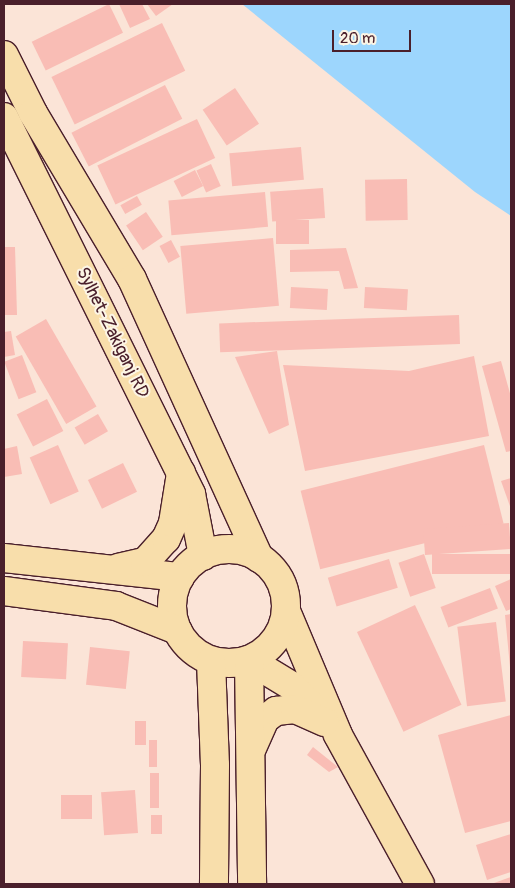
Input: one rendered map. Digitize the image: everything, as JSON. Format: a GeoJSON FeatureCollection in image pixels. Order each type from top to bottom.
{"type":"FeatureCollection","features":[{"type":"Feature","properties":{"kind":"main road"},"geometry":{"type":"LineString","coordinates":[[4,55],[33,113],[132,279],[259,558],[280,580],[286,611],[338,735],[420,884]]}},
{"type":"Feature","properties":{"kind":"main road","name":"Sylhet-Zakiganj RD"},"geometry":{"type":"LineString","coordinates":[[4,117],[191,494],[203,556]]}},
{"type":"Feature","properties":{"kind":"main road"},"geometry":{"type":"LineString","coordinates":[[105,570],[145,562],[157,552],[173,523],[181,473]]}},
{"type":"Feature","properties":{"kind":"main road"},"geometry":{"type":"LineString","coordinates":[[259,558],[241,551],[222,550],[203,556],[180,576],[173,594],[172,612],[177,630],[185,643],[211,661],[229,663],[249,660],[275,641],[286,611]]}},
{"type":"Feature","properties":{"kind":"main road"},"geometry":{"type":"LineString","coordinates":[[4,558],[105,570],[180,576]]}},
{"type":"Feature","properties":{"kind":"main road"},"geometry":{"type":"LineString","coordinates":[[4,591],[116,606],[177,630]]}},
{"type":"Feature","properties":{"kind":"main road"},"geometry":{"type":"LineString","coordinates":[[249,660],[292,686],[338,735]]}},
{"type":"Feature","properties":{"kind":"main road"},"geometry":{"type":"LineString","coordinates":[[249,660],[252,748],[252,884]]}},
{"type":"Feature","properties":{"kind":"main road"},"geometry":{"type":"LineString","coordinates":[[211,661],[215,765],[214,884]]}},
{"type":"Feature","properties":{"kind":"main road"},"geometry":{"type":"LineString","coordinates":[[252,748],[262,724],[276,711],[294,709],[308,714],[338,735]]}},
{"type":"Feature","properties":{"kind":"water"},"geometry":{"type":"Polygon","coordinates":[[[242,4],[511,4],[511,216],[475,192],[242,4]]]}},
{"type":"Feature","properties":{"kind":"building"},"geometry":{"type":"Polygon","coordinates":[[[109,4],[123,33],[46,70],[32,42],[109,4]]]}},
{"type":"Feature","properties":{"kind":"building"},"geometry":{"type":"Polygon","coordinates":[[[119,4],[142,4],[150,19],[130,28],[119,4]]]}},
{"type":"Feature","properties":{"kind":"building"},"geometry":{"type":"Polygon","coordinates":[[[147,4],[173,4],[156,16],[147,4]]]}},
{"type":"Feature","properties":{"kind":"building"},"geometry":{"type":"Polygon","coordinates":[[[162,23],[185,71],[75,125],[51,77],[162,23]]]}},
{"type":"Feature","properties":{"kind":"building"},"geometry":{"type":"Polygon","coordinates":[[[165,85],[182,119],[89,167],[71,133],[165,85]]]}},
{"type":"Feature","properties":{"kind":"building"},"geometry":{"type":"Polygon","coordinates":[[[235,88],[259,124],[227,145],[203,110],[235,88]]]}},
{"type":"Feature","properties":{"kind":"building"},"geometry":{"type":"Polygon","coordinates":[[[197,119],[215,158],[115,204],[97,165],[197,119]]]}},
{"type":"Feature","properties":{"kind":"building"},"geometry":{"type":"Polygon","coordinates":[[[301,147],[304,180],[232,186],[229,153],[301,147]]]}},
{"type":"Feature","properties":{"kind":"building"},"geometry":{"type":"Polygon","coordinates":[[[211,164],[221,186],[206,192],[196,171],[211,164]]]}},
{"type":"Feature","properties":{"kind":"building"},"geometry":{"type":"Polygon","coordinates":[[[195,170],[203,186],[182,197],[174,181],[195,170]]]}},
{"type":"Feature","properties":{"kind":"building"},"geometry":{"type":"Polygon","coordinates":[[[407,179],[408,220],[366,221],[365,180],[407,179]]]}},
{"type":"Feature","properties":{"kind":"building"},"geometry":{"type":"Polygon","coordinates":[[[323,188],[325,218],[272,222],[270,192],[323,188]]]}},
{"type":"Feature","properties":{"kind":"building"},"geometry":{"type":"Polygon","coordinates":[[[265,192],[268,227],[171,235],[168,200],[265,192]]]}},
{"type":"Feature","properties":{"kind":"building"},"geometry":{"type":"Polygon","coordinates":[[[137,196],[142,205],[125,214],[120,205],[137,196]]]}},
{"type":"Feature","properties":{"kind":"building"},"geometry":{"type":"Polygon","coordinates":[[[146,212],[163,237],[143,250],[126,225],[146,212]]]}},
{"type":"Feature","properties":{"kind":"building"},"geometry":{"type":"Polygon","coordinates":[[[276,220],[309,220],[309,244],[276,244],[276,220]]]}},
{"type":"Feature","properties":{"kind":"building"},"geometry":{"type":"Polygon","coordinates":[[[273,238],[279,306],[186,314],[180,246],[273,238]]]}},
{"type":"Feature","properties":{"kind":"building"},"geometry":{"type":"Polygon","coordinates":[[[171,240],[180,257],[168,263],[160,246],[171,240]]]}},
{"type":"Feature","properties":{"kind":"building"},"geometry":{"type":"Polygon","coordinates":[[[4,247],[15,247],[17,315],[4,315],[4,247]]]}},
{"type":"Feature","properties":{"kind":"building"},"geometry":{"type":"Polygon","coordinates":[[[346,248],[358,288],[344,289],[339,271],[290,272],[290,250],[346,248]]]}},
{"type":"Feature","properties":{"kind":"building"},"geometry":{"type":"Polygon","coordinates":[[[291,287],[328,289],[327,310],[290,308],[291,287]]]}},
{"type":"Feature","properties":{"kind":"building"},"geometry":{"type":"Polygon","coordinates":[[[365,287],[408,289],[407,310],[364,308],[365,287]]]}},
{"type":"Feature","properties":{"kind":"building"},"geometry":{"type":"Polygon","coordinates":[[[459,315],[460,344],[220,352],[219,323],[459,315]]]}},
{"type":"Feature","properties":{"kind":"building"},"geometry":{"type":"Polygon","coordinates":[[[46,319],[96,406],[66,424],[16,336],[46,319]]]}},
{"type":"Feature","properties":{"kind":"building"},"geometry":{"type":"Polygon","coordinates":[[[11,331],[15,355],[4,357],[4,332],[11,331]]]}},
{"type":"Feature","properties":{"kind":"building"},"geometry":{"type":"Polygon","coordinates":[[[277,351],[289,425],[269,434],[235,357],[277,351]]]}},
{"type":"Feature","properties":{"kind":"building"},"geometry":{"type":"Polygon","coordinates":[[[22,355],[36,392],[19,399],[4,362],[22,355]]]}},
{"type":"Feature","properties":{"kind":"building"},"geometry":{"type":"Polygon","coordinates":[[[474,356],[489,436],[305,471],[283,365],[409,371],[474,356]]]}},
{"type":"Feature","properties":{"kind":"building"},"geometry":{"type":"Polygon","coordinates":[[[501,361],[511,397],[511,451],[506,452],[482,366],[501,361]]]}},
{"type":"Feature","properties":{"kind":"building"},"geometry":{"type":"Polygon","coordinates":[[[47,399],[63,431],[33,447],[17,414],[47,399]]]}},
{"type":"Feature","properties":{"kind":"building"},"geometry":{"type":"Polygon","coordinates":[[[98,414],[108,431],[85,445],[75,428],[98,414]]]}},
{"type":"Feature","properties":{"kind":"building"},"geometry":{"type":"Polygon","coordinates":[[[58,445],[79,492],[50,504],[30,458],[58,445]]]}},
{"type":"Feature","properties":{"kind":"building"},"geometry":{"type":"Polygon","coordinates":[[[484,445],[504,524],[320,569],[301,491],[484,445]]]}},
{"type":"Feature","properties":{"kind":"building"},"geometry":{"type":"Polygon","coordinates":[[[17,446],[22,474],[4,477],[4,449],[17,446]]]}},
{"type":"Feature","properties":{"kind":"building"},"geometry":{"type":"Polygon","coordinates":[[[123,463],[137,492],[102,509],[88,480],[123,463]]]}},
{"type":"Feature","properties":{"kind":"building"},"geometry":{"type":"Polygon","coordinates":[[[511,478],[511,509],[501,481],[511,478]]]}},
{"type":"Feature","properties":{"kind":"building"},"geometry":{"type":"Polygon","coordinates":[[[509,523],[511,549],[425,555],[423,529],[509,523]]]}},
{"type":"Feature","properties":{"kind":"building"},"geometry":{"type":"Polygon","coordinates":[[[424,554],[436,588],[410,597],[398,563],[424,554]]]}},
{"type":"Feature","properties":{"kind":"building"},"geometry":{"type":"Polygon","coordinates":[[[432,554],[511,554],[511,574],[432,574],[432,554]]]}},
{"type":"Feature","properties":{"kind":"building"},"geometry":{"type":"Polygon","coordinates":[[[389,559],[398,588],[337,606],[328,578],[389,559]]]}},
{"type":"Feature","properties":{"kind":"building"},"geometry":{"type":"Polygon","coordinates":[[[511,579],[511,609],[506,611],[495,586],[511,579]]]}},
{"type":"Feature","properties":{"kind":"building"},"geometry":{"type":"Polygon","coordinates":[[[490,588],[498,609],[448,628],[441,607],[490,588]]]}},
{"type":"Feature","properties":{"kind":"building"},"geometry":{"type":"Polygon","coordinates":[[[415,605],[461,705],[403,732],[357,632],[415,605]]]}},
{"type":"Feature","properties":{"kind":"building"},"geometry":{"type":"Polygon","coordinates":[[[511,614],[511,667],[510,667],[505,615],[511,614]]]}},
{"type":"Feature","properties":{"kind":"building"},"geometry":{"type":"Polygon","coordinates":[[[496,622],[506,701],[467,706],[457,627],[496,622]]]}},
{"type":"Feature","properties":{"kind":"building"},"geometry":{"type":"Polygon","coordinates":[[[23,641],[68,643],[66,679],[21,677],[23,641]]]}},
{"type":"Feature","properties":{"kind":"building"},"geometry":{"type":"Polygon","coordinates":[[[90,647],[130,651],[126,689],[86,685],[90,647]]]}},
{"type":"Feature","properties":{"kind":"building"},"geometry":{"type":"Polygon","coordinates":[[[511,715],[511,821],[465,833],[438,735],[511,715]]]}},
{"type":"Feature","properties":{"kind":"building"},"geometry":{"type":"Polygon","coordinates":[[[135,721],[146,721],[146,745],[135,745],[135,721]]]}},
{"type":"Feature","properties":{"kind":"building"},"geometry":{"type":"Polygon","coordinates":[[[149,740],[157,740],[157,767],[149,767],[149,740]]]}},
{"type":"Feature","properties":{"kind":"building"},"geometry":{"type":"Polygon","coordinates":[[[313,747],[338,767],[329,772],[307,755],[313,747]]]}},
{"type":"Feature","properties":{"kind":"building"},"geometry":{"type":"Polygon","coordinates":[[[150,773],[159,773],[159,808],[150,808],[150,773]]]}},
{"type":"Feature","properties":{"kind":"building"},"geometry":{"type":"Polygon","coordinates":[[[135,790],[138,833],[104,835],[101,792],[135,790]]]}},
{"type":"Feature","properties":{"kind":"building"},"geometry":{"type":"Polygon","coordinates":[[[61,795],[92,795],[92,819],[61,819],[61,795]]]}},
{"type":"Feature","properties":{"kind":"building"},"geometry":{"type":"Polygon","coordinates":[[[151,815],[162,815],[162,834],[151,834],[151,815]]]}},
{"type":"Feature","properties":{"kind":"building"},"geometry":{"type":"Polygon","coordinates":[[[511,834],[511,872],[487,880],[476,845],[511,834]]]}},
{"type":"Feature","properties":{"kind":"building"},"geometry":{"type":"Polygon","coordinates":[[[511,877],[511,884],[494,883],[511,877]]]}}]}
